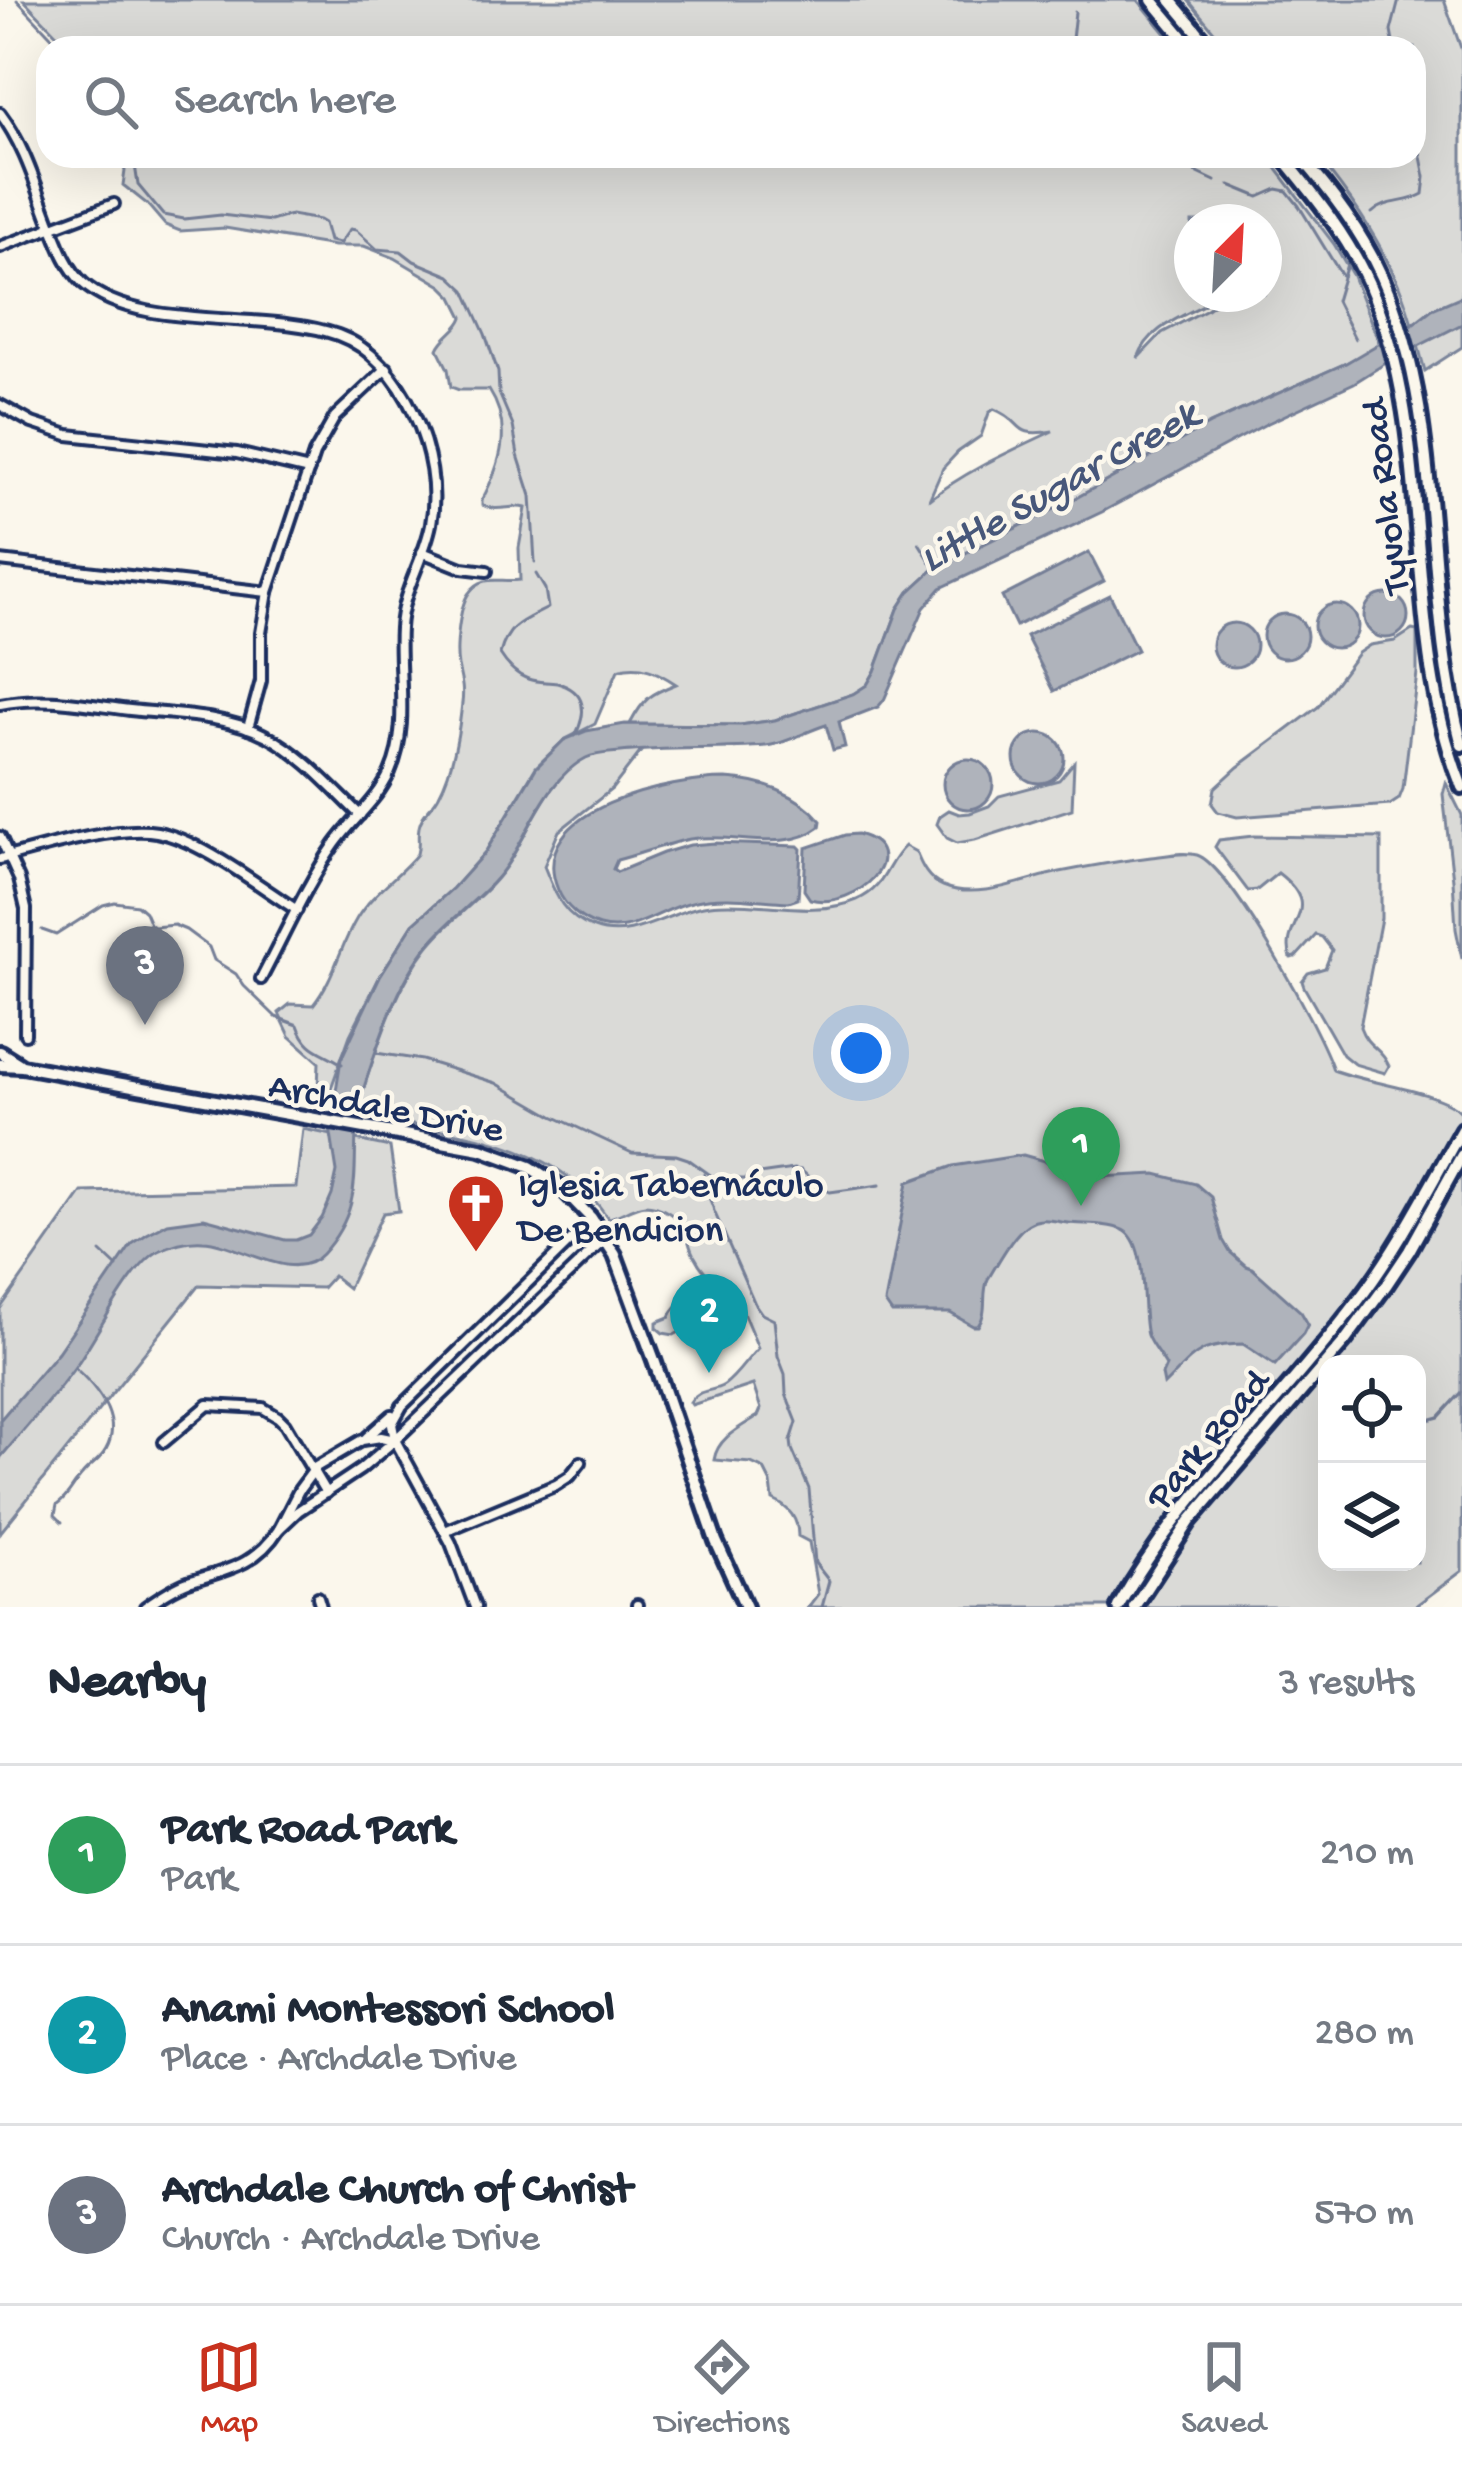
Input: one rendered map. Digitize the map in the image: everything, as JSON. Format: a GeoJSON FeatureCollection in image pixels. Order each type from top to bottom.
{"type":"FeatureCollection","features":[{"type":"Feature","properties":{"kind":"main road"},"geometry":{"type":"LineString","coordinates":[[1152,0],[1182,36]]}},
{"type":"Feature","properties":{"kind":"main road"},"geometry":{"type":"LineString","coordinates":[[1171,0],[1201,36]]}},
{"type":"Feature","properties":{"kind":"main road","name":"Tyvola Road"},"geometry":{"type":"LineString","coordinates":[[1291,168],[1346,240],[1369,284],[1400,381],[1434,685],[1462,787]]}},
{"type":"Feature","properties":{"kind":"main road","name":"Tyvola Road"},"geometry":{"type":"LineString","coordinates":[[1309,168],[1358,232],[1383,278],[1413,374],[1447,675],[1462,743]]}},
{"type":"Feature","properties":{"kind":"main road","name":"Archdale Drive"},"geometry":{"type":"LineString","coordinates":[[0,1052],[22,1066]]}},
{"type":"Feature","properties":{"kind":"main road","name":"Archdale Drive"},"geometry":{"type":"LineString","coordinates":[[0,1065],[481,1149],[538,1171],[561,1187],[592,1220],[615,1255],[716,1541],[746,1607]]}},
{"type":"Feature","properties":{"kind":"main road","name":"Park Road"},"geometry":{"type":"LineString","coordinates":[[1118,1607],[1182,1509],[1356,1304],[1462,1129]]}},
{"type":"Feature","properties":{"kind":"main road","name":"Park Road"},"geometry":{"type":"LineString","coordinates":[[1134,1607],[1190,1521],[1345,1341],[1387,1284],[1462,1156]]}},
{"type":"Feature","properties":{"kind":"street"},"geometry":{"type":"LineString","coordinates":[[0,113],[24,153],[60,249],[85,285],[110,301],[139,310],[329,332],[360,346],[387,368],[406,397],[432,472],[433,512],[402,609],[398,752],[385,783],[336,843],[261,979]]}},
{"type":"Feature","properties":{"kind":"street"},"geometry":{"type":"LineString","coordinates":[[0,247],[114,204]]}},
{"type":"Feature","properties":{"kind":"street"},"geometry":{"type":"LineString","coordinates":[[248,728],[262,680],[261,633],[268,592],[320,438],[329,423],[387,368]]}},
{"type":"Feature","properties":{"kind":"street"},"geometry":{"type":"LineString","coordinates":[[0,405],[68,435],[237,453],[308,470]]}},
{"type":"Feature","properties":{"kind":"street"},"geometry":{"type":"LineString","coordinates":[[422,552],[462,568],[487,571]]}},
{"type":"Feature","properties":{"kind":"street"},"geometry":{"type":"LineString","coordinates":[[0,561],[268,592]]}},
{"type":"Feature","properties":{"kind":"street"},"geometry":{"type":"LineString","coordinates":[[0,704],[45,700],[217,720],[248,728],[299,757],[360,814]]}},
{"type":"Feature","properties":{"kind":"street"},"geometry":{"type":"LineString","coordinates":[[4,858],[123,831],[157,832],[188,843],[297,910]]}},
{"type":"Feature","properties":{"kind":"street"},"geometry":{"type":"LineString","coordinates":[[0,837],[4,858],[24,893],[25,1034]]}},
{"type":"Feature","properties":{"kind":"street"},"geometry":{"type":"LineString","coordinates":[[146,1607],[176,1587],[244,1565],[268,1545],[312,1471],[362,1440],[402,1406],[592,1220]]}},
{"type":"Feature","properties":{"kind":"street"},"geometry":{"type":"LineString","coordinates":[[279,1529],[395,1440],[604,1239]]}},
{"type":"Feature","properties":{"kind":"street"},"geometry":{"type":"LineString","coordinates":[[164,1442],[208,1405],[263,1408],[286,1424],[326,1493]]}},
{"type":"Feature","properties":{"kind":"street"},"geometry":{"type":"LineString","coordinates":[[402,1406],[392,1424],[395,1440],[445,1531],[475,1607]]}},
{"type":"Feature","properties":{"kind":"street"},"geometry":{"type":"LineString","coordinates":[[362,1440],[374,1436],[395,1440]]}},
{"type":"Feature","properties":{"kind":"street"},"geometry":{"type":"LineString","coordinates":[[445,1531],[556,1485],[581,1462]]}},
{"type":"Feature","properties":{"kind":"shaded area"},"geometry":{"type":"Polygon","coordinates":[[[24,0],[1138,0],[1168,36],[58,36],[24,0]]]}},
{"type":"Feature","properties":{"kind":"shaded area"},"geometry":{"type":"Polygon","coordinates":[[[1188,0],[1444,0],[1462,51],[1462,347],[1425,371],[1406,305],[1386,259],[1326,168],[1426,168],[1426,36],[1218,36],[1188,0]]]}},
{"type":"Feature","properties":{"kind":"shaded area"},"geometry":{"type":"Polygon","coordinates":[[[124,168],[1276,168],[1353,276],[1380,345],[1210,424],[1067,503],[935,568],[909,592],[875,671],[867,685],[853,694],[775,720],[741,725],[630,724],[648,698],[676,684],[649,670],[618,670],[595,724],[564,740],[536,767],[486,851],[413,924],[350,1035],[330,1091],[323,1093],[318,1089],[319,1062],[290,1036],[279,1013],[290,1004],[313,1005],[363,909],[417,854],[420,822],[444,785],[457,738],[463,693],[457,650],[463,608],[480,583],[520,580],[519,548],[526,508],[482,505],[499,459],[501,418],[489,390],[451,387],[438,349],[463,317],[442,286],[364,246],[334,246],[225,228],[180,231],[165,225],[123,185],[124,168]],[[994,409],[981,436],[943,468],[929,500],[973,471],[1053,431],[1024,431],[994,409]]]}},
{"type":"Feature","properties":{"kind":"shaded area"},"geometry":{"type":"Polygon","coordinates":[[[1462,296],[1462,324],[1102,512],[941,588],[924,608],[884,700],[878,707],[839,722],[845,747],[833,750],[826,725],[774,745],[603,754],[572,767],[549,792],[498,877],[439,933],[398,994],[363,1091],[348,1213],[322,1254],[296,1266],[203,1241],[159,1251],[137,1271],[75,1367],[0,1458],[0,1420],[58,1352],[132,1244],[168,1223],[204,1218],[285,1240],[309,1235],[322,1218],[337,1172],[330,1128],[341,1059],[380,976],[413,924],[486,851],[536,768],[564,740],[625,724],[740,725],[775,720],[853,694],[867,685],[875,671],[909,592],[935,568],[1067,503],[1210,424],[1346,363],[1432,309],[1462,296]]]}},
{"type":"Feature","properties":{"kind":"shaded area"},"geometry":{"type":"Polygon","coordinates":[[[1089,552],[1104,581],[1016,626],[1002,597],[1089,552]]]}},
{"type":"Feature","properties":{"kind":"shaded area"},"geometry":{"type":"Polygon","coordinates":[[[1386,594],[1402,600],[1408,616],[1402,632],[1386,638],[1370,632],[1364,616],[1370,600],[1386,594]]]}},
{"type":"Feature","properties":{"kind":"shaded area"},"geometry":{"type":"Polygon","coordinates":[[[1110,595],[1137,650],[1054,691],[1026,636],[1110,595]]]}},
{"type":"Feature","properties":{"kind":"shaded area"},"geometry":{"type":"Polygon","coordinates":[[[1336,604],[1352,610],[1358,626],[1352,642],[1336,648],[1320,642],[1314,626],[1320,610],[1336,604]]]}},
{"type":"Feature","properties":{"kind":"shaded area"},"geometry":{"type":"Polygon","coordinates":[[[1285,614],[1301,620],[1307,636],[1301,652],[1285,658],[1269,652],[1263,636],[1269,620],[1285,614]]]}},
{"type":"Feature","properties":{"kind":"shaded area"},"geometry":{"type":"Polygon","coordinates":[[[1234,623],[1250,629],[1256,645],[1250,661],[1234,667],[1218,661],[1212,645],[1218,629],[1234,623]]]}},
{"type":"Feature","properties":{"kind":"shaded area"},"geometry":{"type":"Polygon","coordinates":[[[1417,631],[1417,673],[1399,799],[1390,805],[1237,817],[1218,812],[1212,804],[1215,788],[1318,707],[1358,653],[1417,631]]]}},
{"type":"Feature","properties":{"kind":"shaded area"},"geometry":{"type":"Polygon","coordinates":[[[1039,733],[1057,740],[1064,758],[1057,776],[1039,783],[1021,776],[1014,758],[1021,740],[1039,733]]]}},
{"type":"Feature","properties":{"kind":"shaded area"},"geometry":{"type":"Polygon","coordinates":[[[642,750],[612,789],[559,831],[544,866],[567,911],[583,923],[609,931],[638,928],[710,905],[821,908],[857,900],[880,882],[905,846],[916,852],[938,883],[971,891],[1174,854],[1197,855],[1212,866],[1252,918],[1294,989],[1333,1070],[1421,1093],[1462,1113],[1462,1571],[1414,1607],[808,1607],[818,1594],[809,1542],[798,1536],[788,1510],[773,1500],[764,1469],[751,1463],[714,1460],[725,1439],[758,1416],[761,1409],[753,1385],[690,1402],[729,1381],[758,1348],[740,1305],[733,1304],[674,1335],[657,1328],[657,1322],[670,1317],[684,1301],[718,1292],[721,1287],[697,1261],[678,1220],[645,1205],[608,1218],[586,1192],[532,1156],[469,1135],[370,1118],[370,1113],[356,1109],[394,1005],[414,966],[496,879],[561,777],[587,757],[642,750]]]}},
{"type":"Feature","properties":{"kind":"shaded area"},"geometry":{"type":"Polygon","coordinates":[[[968,759],[986,766],[993,784],[986,802],[968,809],[950,802],[943,784],[950,766],[968,759]]]}},
{"type":"Feature","properties":{"kind":"shaded area"},"geometry":{"type":"Polygon","coordinates":[[[1074,762],[1072,809],[957,843],[937,824],[949,810],[970,813],[999,796],[1059,780],[1074,762]]]}},
{"type":"Feature","properties":{"kind":"shaded area"},"geometry":{"type":"Polygon","coordinates":[[[726,779],[752,782],[790,796],[812,811],[820,827],[774,841],[690,839],[617,860],[613,869],[617,872],[690,845],[798,846],[798,899],[707,899],[612,928],[586,921],[565,902],[553,861],[562,838],[582,818],[641,792],[726,779]]]}},
{"type":"Feature","properties":{"kind":"shaded area"},"geometry":{"type":"Polygon","coordinates":[[[1446,783],[1462,815],[1462,959],[1443,794],[1446,783]]]}},
{"type":"Feature","properties":{"kind":"shaded area"},"geometry":{"type":"Polygon","coordinates":[[[857,834],[875,842],[882,853],[882,865],[874,877],[845,896],[810,899],[804,890],[806,848],[857,834]]]}},
{"type":"Feature","properties":{"kind":"shaded area"},"geometry":{"type":"Polygon","coordinates":[[[1381,838],[1381,918],[1360,1027],[1389,1066],[1385,1073],[1354,1064],[1343,1055],[1304,987],[1308,973],[1325,968],[1332,950],[1316,935],[1291,958],[1289,946],[1300,907],[1292,886],[1278,873],[1257,890],[1248,891],[1215,847],[1219,840],[1381,838]]]}},
{"type":"Feature","properties":{"kind":"shaded area"},"geometry":{"type":"Polygon","coordinates":[[[303,1129],[390,1147],[399,1211],[383,1213],[348,1288],[333,1276],[322,1288],[199,1285],[0,1533],[0,1309],[82,1192],[296,1187],[303,1129]]]}},
{"type":"Feature","properties":{"kind":"shaded area"},"geometry":{"type":"Polygon","coordinates":[[[1023,1155],[1100,1177],[1156,1174],[1196,1184],[1211,1197],[1230,1252],[1301,1312],[1308,1324],[1303,1334],[1275,1365],[1243,1344],[1215,1347],[1197,1354],[1164,1385],[1166,1366],[1147,1335],[1140,1262],[1131,1237],[1110,1226],[1047,1220],[1025,1227],[1004,1252],[988,1279],[978,1326],[950,1313],[892,1313],[885,1303],[908,1182],[953,1166],[1023,1155]]]}},
{"type":"Feature","properties":{"kind":"waterway"},"geometry":{"type":"LineString","coordinates":[[17,0],[51,36]]}},
{"type":"Feature","properties":{"kind":"waterway"},"geometry":{"type":"LineString","coordinates":[[1392,36],[1399,0]]}},
{"type":"Feature","properties":{"kind":"waterway"},"geometry":{"type":"LineString","coordinates":[[1072,36],[1075,12]]}},
{"type":"Feature","properties":{"kind":"waterway"},"geometry":{"type":"LineString","coordinates":[[135,168],[138,185],[163,215],[271,221],[291,215],[319,220],[329,241],[340,243],[350,229],[356,230],[377,249],[401,251],[450,276],[465,290],[485,334],[498,372],[499,393],[513,426],[531,496],[535,562]]}},
{"type":"Feature","properties":{"kind":"waterway"},"geometry":{"type":"LineString","coordinates":[[1187,168],[1215,181]]}},
{"type":"Feature","properties":{"kind":"waterway"},"geometry":{"type":"LineString","coordinates":[[1372,213],[1423,194],[1423,168]]}},
{"type":"Feature","properties":{"kind":"waterway"},"geometry":{"type":"LineString","coordinates":[[1230,185],[1259,197],[1277,189],[1287,191],[1342,276]]}},
{"type":"Feature","properties":{"kind":"waterway"},"geometry":{"type":"LineString","coordinates":[[1347,264],[1336,301],[1355,339]]}},
{"type":"Feature","properties":{"kind":"waterway","name":"Little Sugar Creek"},"geometry":{"type":"LineString","coordinates":[[919,543],[934,567]]}},
{"type":"Feature","properties":{"kind":"waterway"},"geometry":{"type":"LineString","coordinates":[[536,574],[548,608],[512,630],[500,654],[524,677],[574,691],[582,704],[575,736]]}},
{"type":"Feature","properties":{"kind":"waterway"},"geometry":{"type":"LineString","coordinates":[[42,930],[56,935],[103,905],[137,905],[154,927],[174,925],[209,947],[214,960],[236,974],[276,1017],[298,1025],[310,1045],[342,1064]]}},
{"type":"Feature","properties":{"kind":"waterway"},"geometry":{"type":"LineString","coordinates":[[376,1053],[422,1060],[496,1083],[632,1153],[676,1155],[716,1179],[753,1179],[794,1169],[830,1192],[880,1185]]}},
{"type":"Feature","properties":{"kind":"waterway"},"geometry":{"type":"LineString","coordinates":[[704,1174],[714,1211],[755,1304],[774,1320],[786,1394],[797,1422],[792,1449],[809,1489],[815,1563],[829,1581],[822,1607]]}},
{"type":"Feature","properties":{"kind":"waterway"},"geometry":{"type":"LineString","coordinates":[[101,1252],[117,1267]]}},
{"type":"Feature","properties":{"kind":"waterway"},"geometry":{"type":"LineString","coordinates":[[62,1522],[55,1515],[57,1505],[103,1454],[112,1430],[100,1396],[75,1368]]}},
{"type":"Feature","properties":{"kind":"waterway"},"geometry":{"type":"LineString","coordinates":[[1426,1421],[1439,1417],[1462,1392]]}},
{"type":"Feature","properties":{"kind":"place","name":"Archdale Church of Christ"},"geometry":{"type":"Point","coordinates":[145,1025]}},
{"type":"Feature","properties":{"kind":"place","name":"Park Road Park"},"geometry":{"type":"Point","coordinates":[1081,1206]}},
{"type":"Feature","properties":{"kind":"place","name":"Iglesia Tabernáculo De Bendicion"},"geometry":{"type":"Point","coordinates":[476,1254]}},
{"type":"Feature","properties":{"kind":"place","name":"Anami Montessori School"},"geometry":{"type":"Point","coordinates":[709,1373]}}]}
